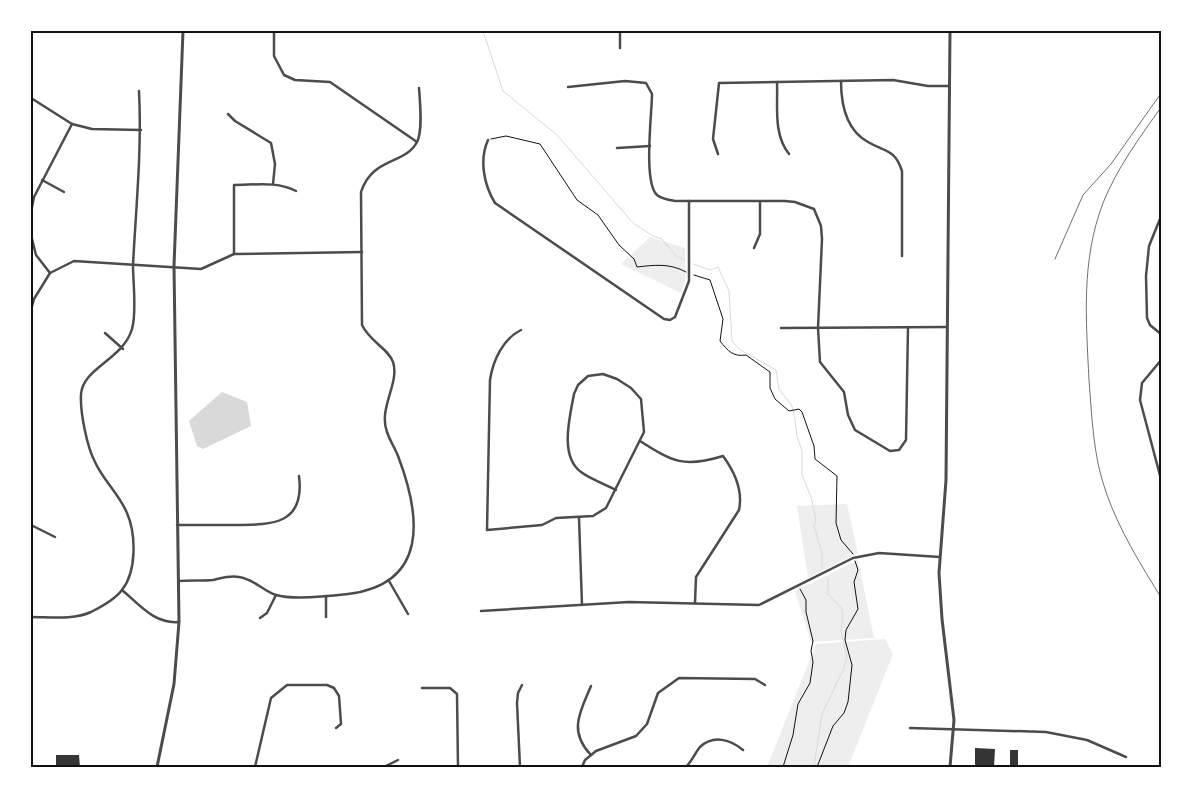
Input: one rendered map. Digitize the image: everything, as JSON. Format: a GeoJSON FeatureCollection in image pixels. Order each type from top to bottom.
{"type":"FeatureCollection","features":[{"type":"Feature","properties":{"kind":"street"},"geometry":{"type":"LineString","coordinates":[[157,767],[174,684],[179,622],[174,266],[183,31]]}},
{"type":"Feature","properties":{"kind":"street"},"geometry":{"type":"LineString","coordinates":[[274,31],[274,56],[284,75],[295,80],[330,82],[417,142]]}},
{"type":"Feature","properties":{"kind":"street"},"geometry":{"type":"LineString","coordinates":[[620,31],[620,48]]}},
{"type":"Feature","properties":{"kind":"street"},"geometry":{"type":"LineString","coordinates":[[950,31],[949,327],[946,480],[940,557],[941,605],[950,673],[954,730],[950,767]]}},
{"type":"Feature","properties":{"kind":"street"},"geometry":{"type":"LineString","coordinates":[[718,154],[713,139],[719,83],[898,80],[928,86],[949,86]]}},
{"type":"Feature","properties":{"kind":"street"},"geometry":{"type":"LineString","coordinates":[[568,87],[625,81],[646,83],[652,94],[651,184],[656,194],[665,199],[796,202],[814,209],[821,226],[822,239],[818,328],[820,362],[844,392],[848,415],[855,430],[882,448],[894,451],[902,447],[906,440],[908,327]]}},
{"type":"Feature","properties":{"kind":"street"},"geometry":{"type":"LineString","coordinates":[[841,81],[843,109],[855,133],[868,142],[888,150],[898,159],[902,171],[902,256]]}},
{"type":"Feature","properties":{"kind":"street"},"geometry":{"type":"LineString","coordinates":[[777,82],[778,129],[780,139],[789,154]]}},
{"type":"Feature","properties":{"kind":"street"},"geometry":{"type":"LineString","coordinates":[[178,581],[241,577],[254,581],[276,595],[326,596],[357,592],[389,581],[403,568],[411,554],[414,532],[410,496],[384,419],[393,377],[393,361],[385,350],[366,334],[362,325],[361,192],[365,180],[375,169],[404,154],[417,142],[419,133],[419,88]]}},
{"type":"Feature","properties":{"kind":"street"},"geometry":{"type":"LineString","coordinates":[[31,617],[62,617],[90,612],[122,590],[130,572],[133,554],[132,535],[127,514],[94,461],[81,410],[81,393],[84,381],[123,348],[133,328],[133,266],[141,130],[139,91]]}},
{"type":"Feature","properties":{"kind":"street"},"geometry":{"type":"LineString","coordinates":[[31,98],[72,124],[92,129],[141,130]]}},
{"type":"Feature","properties":{"kind":"street"},"geometry":{"type":"LineString","coordinates":[[228,114],[271,144],[275,164],[273,184]]}},
{"type":"Feature","properties":{"kind":"street"},"geometry":{"type":"LineString","coordinates":[[31,212],[34,198],[42,180],[72,124]]}},
{"type":"Feature","properties":{"kind":"street"},"geometry":{"type":"LineString","coordinates":[[488,140],[484,149],[483,162],[486,181],[495,203],[629,297],[664,319],[670,320],[675,318],[689,281],[689,201]]}},
{"type":"Feature","properties":{"kind":"street"},"geometry":{"type":"LineString","coordinates":[[617,148],[650,146]]}},
{"type":"Feature","properties":{"kind":"street"},"geometry":{"type":"LineString","coordinates":[[42,180],[64,192]]}},
{"type":"Feature","properties":{"kind":"street"},"geometry":{"type":"LineString","coordinates":[[234,254],[234,185],[285,185],[296,191]]}},
{"type":"Feature","properties":{"kind":"street"},"geometry":{"type":"LineString","coordinates":[[754,248],[760,234],[760,201]]}},
{"type":"Feature","properties":{"kind":"street"},"geometry":{"type":"LineString","coordinates":[[1162,214],[1149,246],[1146,276],[1147,318],[1150,325],[1162,335]]}},
{"type":"Feature","properties":{"kind":"street"},"geometry":{"type":"LineString","coordinates":[[31,236],[36,254],[50,273]]}},
{"type":"Feature","properties":{"kind":"street"},"geometry":{"type":"LineString","coordinates":[[31,310],[34,299],[50,273],[74,261],[133,266],[201,268],[234,254],[362,252]]}},
{"type":"Feature","properties":{"kind":"street"},"geometry":{"type":"LineString","coordinates":[[781,328],[949,327]]}},
{"type":"Feature","properties":{"kind":"street"},"geometry":{"type":"LineString","coordinates":[[521,330],[512,335],[493,365],[490,380],[486,530],[542,525],[556,518],[579,518],[599,514],[606,508],[616,490],[644,432],[641,399],[631,388],[617,379],[603,374],[588,376],[578,385],[571,409],[568,454],[572,464],[581,472],[616,490]]}},
{"type":"Feature","properties":{"kind":"street"},"geometry":{"type":"LineString","coordinates":[[105,333],[123,348]]}},
{"type":"Feature","properties":{"kind":"street"},"geometry":{"type":"LineString","coordinates":[[1162,358],[1142,383],[1140,400],[1162,483]]}},
{"type":"Feature","properties":{"kind":"street"},"geometry":{"type":"LineString","coordinates":[[640,441],[674,461],[708,461],[723,456],[731,466],[741,498],[739,510],[696,577],[695,604]]}},
{"type":"Feature","properties":{"kind":"street"},"geometry":{"type":"LineString","coordinates":[[177,525],[263,525],[278,523],[284,520],[294,509],[300,489],[299,476]]}},
{"type":"Feature","properties":{"kind":"street"},"geometry":{"type":"LineString","coordinates":[[579,518],[582,605]]}},
{"type":"Feature","properties":{"kind":"street"},"geometry":{"type":"LineString","coordinates":[[31,525],[55,537]]}},
{"type":"Feature","properties":{"kind":"street"},"geometry":{"type":"LineString","coordinates":[[481,611],[629,602],[759,605],[848,559],[872,554],[940,557]]}},
{"type":"Feature","properties":{"kind":"street"},"geometry":{"type":"LineString","coordinates":[[389,581],[408,614]]}},
{"type":"Feature","properties":{"kind":"street"},"geometry":{"type":"LineString","coordinates":[[122,590],[156,619],[166,623],[179,622]]}},
{"type":"Feature","properties":{"kind":"street"},"geometry":{"type":"LineString","coordinates":[[260,618],[267,613],[276,595]]}},
{"type":"Feature","properties":{"kind":"street"},"geometry":{"type":"LineString","coordinates":[[326,596],[326,617]]}},
{"type":"Feature","properties":{"kind":"street"},"geometry":{"type":"LineString","coordinates":[[582,767],[591,755],[636,736],[647,724],[658,693],[679,678],[755,679],[765,685]]}},
{"type":"Feature","properties":{"kind":"street"},"geometry":{"type":"LineString","coordinates":[[255,767],[270,698],[278,690],[288,685],[327,685],[334,688],[339,696],[341,724],[336,728]]}},
{"type":"Feature","properties":{"kind":"street"},"geometry":{"type":"LineString","coordinates":[[520,767],[517,703],[518,693],[522,685]]}},
{"type":"Feature","properties":{"kind":"street"},"geometry":{"type":"LineString","coordinates":[[591,686],[579,715],[577,730],[582,746],[591,755]]}},
{"type":"Feature","properties":{"kind":"street"},"geometry":{"type":"LineString","coordinates":[[422,688],[450,688],[456,694],[458,767]]}},
{"type":"Feature","properties":{"kind":"street"},"geometry":{"type":"LineString","coordinates":[[910,728],[1062,734],[1087,740],[1126,757]]}},
{"type":"Feature","properties":{"kind":"street"},"geometry":{"type":"LineString","coordinates":[[686,767],[701,747],[713,740],[721,739],[734,743],[743,750]]}},
{"type":"Feature","properties":{"kind":"street"},"geometry":{"type":"LineString","coordinates":[[384,767],[398,760]]}},
{"type":"Feature","properties":{"kind":"path"},"geometry":{"type":"LineString","coordinates":[[488,140],[506,136],[540,144],[578,200],[598,215],[619,245],[634,259],[637,266],[662,265],[679,268],[689,274],[710,280],[723,319],[720,341],[729,352],[738,356],[746,355],[766,367],[770,372],[770,388],[775,399],[790,411],[797,410],[802,412],[816,451],[815,459],[837,476],[836,526],[841,540],[854,554]]}},
{"type":"Feature","properties":{"kind":"path"},"geometry":{"type":"LineString","coordinates":[[817,767],[825,742],[833,726],[844,713],[850,695],[852,665],[845,635],[858,608],[854,582],[858,570],[855,561]]}},
{"type":"Feature","properties":{"kind":"path"},"geometry":{"type":"LineString","coordinates":[[783,767],[793,735],[798,704],[810,683],[813,662],[811,650],[813,641],[806,612],[806,600],[800,588]]}},
{"type":"Feature","properties":{"kind":"shaded area"},"geometry":{"type":"Polygon","coordinates":[[[650,237],[685,248],[685,282],[681,293],[621,264],[650,237]]]}},
{"type":"Feature","properties":{"kind":"shaded area"},"geometry":{"type":"Polygon","coordinates":[[[222,392],[247,402],[251,426],[203,449],[197,446],[189,421],[222,392]]]}},
{"type":"Feature","properties":{"kind":"shaded area"},"geometry":{"type":"Polygon","coordinates":[[[847,504],[858,553],[808,578],[797,506],[847,504]]]}},
{"type":"Feature","properties":{"kind":"shaded area"},"geometry":{"type":"Polygon","coordinates":[[[858,560],[874,638],[811,642],[795,591],[858,560]]]}},
{"type":"Feature","properties":{"kind":"shaded area"},"geometry":{"type":"Polygon","coordinates":[[[885,639],[893,654],[848,767],[767,767],[816,644],[885,639]]]}},
{"type":"Feature","properties":{"kind":"building"},"geometry":{"type":"Polygon","coordinates":[[[975,748],[995,749],[994,767],[975,767],[975,748]]]}},
{"type":"Feature","properties":{"kind":"building"},"geometry":{"type":"Polygon","coordinates":[[[1010,750],[1018,750],[1018,767],[1010,767],[1010,750]]]}},
{"type":"Feature","properties":{"kind":"building"},"geometry":{"type":"Polygon","coordinates":[[[56,755],[79,755],[80,767],[56,767],[56,755]]]}},
{"type":"Feature","properties":{"kind":"waterway"},"geometry":{"type":"LineString","coordinates":[[483,31],[503,91],[557,135],[633,223],[653,236],[662,239],[677,257],[685,260]]}},
{"type":"Feature","properties":{"kind":"waterway"},"geometry":{"type":"LineString","coordinates":[[693,264],[710,270],[718,267],[729,291],[732,341],[739,349],[776,370],[779,389],[792,406],[797,436],[802,451],[802,475],[811,497],[816,520],[814,526],[822,553],[822,567]]}},
{"type":"Feature","properties":{"kind":"waterway"},"geometry":{"type":"LineString","coordinates":[[814,767],[822,714],[844,668],[847,656],[841,630],[842,609],[828,594],[828,579]]}},
{"type":"Feature","properties":{"kind":"railway"},"geometry":{"type":"LineString","coordinates":[[1055,259],[1083,195],[1111,164],[1162,92]]}},
{"type":"Feature","properties":{"kind":"railway"},"geometry":{"type":"LineString","coordinates":[[1162,106],[1122,165],[1103,203],[1091,247],[1086,312],[1092,422],[1098,465],[1111,506],[1124,534],[1162,599]]}}]}
